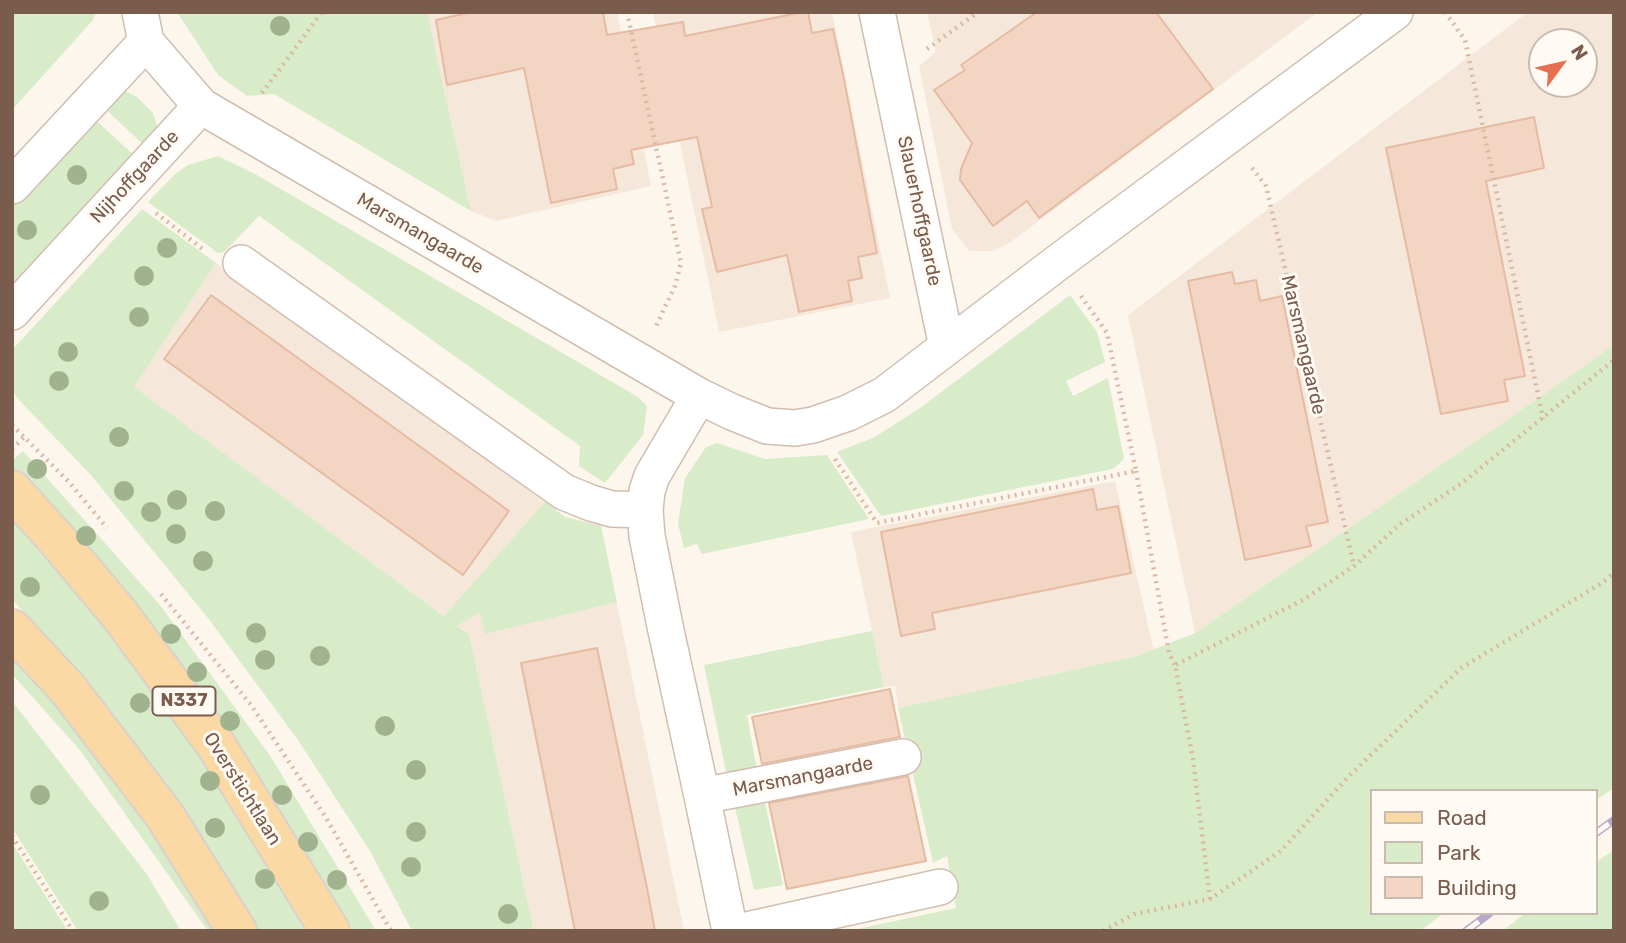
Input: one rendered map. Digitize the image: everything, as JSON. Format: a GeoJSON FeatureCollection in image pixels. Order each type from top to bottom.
{"type":"FeatureCollection","features":[{"type":"Feature","properties":{"kind":"main road","name":"Overstichtlaan"},"geometry":{"type":"LineString","coordinates":[[12,490],[120,615],[216,745],[330,931]]}},
{"type":"Feature","properties":{"kind":"main road"},"geometry":{"type":"LineString","coordinates":[[12,629],[68,689],[165,817],[237,931]]}},
{"type":"Feature","properties":{"kind":"street","name":"Slauerhoffgaarde"},"geometry":{"type":"LineString","coordinates":[[877,12],[947,347]]}},
{"type":"Feature","properties":{"kind":"street","name":"Marsmangaarde"},"geometry":{"type":"LineString","coordinates":[[201,106],[699,396],[767,426],[795,428],[848,413],[884,395],[1395,12]]}},
{"type":"Feature","properties":{"kind":"street"},"geometry":{"type":"LineString","coordinates":[[12,186],[143,27],[201,106]]}},
{"type":"Feature","properties":{"kind":"street","name":"Nijhoffgaarde"},"geometry":{"type":"LineString","coordinates":[[12,312],[201,106]]}},
{"type":"Feature","properties":{"kind":"street"},"geometry":{"type":"LineString","coordinates":[[241,262],[564,492],[612,509],[645,510]]}},
{"type":"Feature","properties":{"kind":"street"},"geometry":{"type":"LineString","coordinates":[[699,396],[652,476],[645,510],[647,536],[662,613],[730,931]]}},
{"type":"Feature","properties":{"kind":"street","name":"Marsmangaarde"},"geometry":{"type":"LineString","coordinates":[[702,796],[903,757]]}},
{"type":"Feature","properties":{"kind":"street"},"geometry":{"type":"LineString","coordinates":[[742,931],[940,887]]}},
{"type":"Feature","properties":{"kind":"path"},"geometry":{"type":"LineString","coordinates":[[236,128],[322,12]]}},
{"type":"Feature","properties":{"kind":"path"},"geometry":{"type":"LineString","coordinates":[[627,12],[681,262],[675,286],[640,362]]}},
{"type":"Feature","properties":{"kind":"path"},"geometry":{"type":"LineString","coordinates":[[891,76],[978,12]]}},
{"type":"Feature","properties":{"kind":"path"},"geometry":{"type":"LineString","coordinates":[[1445,12],[1465,40],[1542,419]]}},
{"type":"Feature","properties":{"kind":"path","name":"Marsmangaarde"},"geometry":{"type":"LineString","coordinates":[[1229,136],[1266,186],[1354,566]]}},
{"type":"Feature","properties":{"kind":"path"},"geometry":{"type":"LineString","coordinates":[[124,189],[219,261],[241,262]]}},
{"type":"Feature","properties":{"kind":"path"},"geometry":{"type":"LineString","coordinates":[[1057,263],[1107,333],[1193,759],[1210,899]]}},
{"type":"Feature","properties":{"kind":"path"},"geometry":{"type":"LineString","coordinates":[[1175,665],[1303,600],[1354,566],[1399,525],[1462,483],[1614,360]]}},
{"type":"Feature","properties":{"kind":"path"},"geometry":{"type":"LineString","coordinates":[[813,425],[877,523],[1136,471]]}},
{"type":"Feature","properties":{"kind":"path"},"geometry":{"type":"LineString","coordinates":[[12,449],[24,437]]}},
{"type":"Feature","properties":{"kind":"path"},"geometry":{"type":"LineString","coordinates":[[1102,931],[1135,914],[1210,899],[1281,851],[1348,777],[1461,668],[1602,583],[1614,573]]}},
{"type":"Feature","properties":{"kind":"path"},"geometry":{"type":"LineString","coordinates":[[12,836],[73,931]]}},
{"type":"Feature","properties":{"kind":"shaded area"},"geometry":{"type":"Polygon","coordinates":[[[427,12],[617,12],[651,186],[496,221],[471,211],[427,12]]]}},
{"type":"Feature","properties":{"kind":"shaded area"},"geometry":{"type":"Polygon","coordinates":[[[653,12],[832,12],[890,298],[719,332],[653,12]]]}},
{"type":"Feature","properties":{"kind":"shaded area"},"geometry":{"type":"Polygon","coordinates":[[[927,12],[1318,12],[1008,244],[993,251],[969,251],[952,229],[919,66],[936,52],[927,12]]]}},
{"type":"Feature","properties":{"kind":"shaded area"},"geometry":{"type":"Polygon","coordinates":[[[1528,12],[1614,12],[1614,345],[1195,633],[1128,315],[1528,12]]]}},
{"type":"Feature","properties":{"kind":"shaded area"},"geometry":{"type":"Polygon","coordinates":[[[216,263],[565,517],[601,526],[684,931],[534,931],[469,634],[133,387],[216,263]]]}},
{"type":"Feature","properties":{"kind":"shaded area"},"geometry":{"type":"Polygon","coordinates":[[[1115,481],[1154,651],[898,708],[895,686],[884,687],[851,532],[1115,481]]]}},
{"type":"Feature","properties":{"kind":"green space"},"geometry":{"type":"Polygon","coordinates":[[[12,12],[96,12],[93,20],[12,110],[12,12]]]}},
{"type":"Feature","properties":{"kind":"green space"},"geometry":{"type":"Polygon","coordinates":[[[177,12],[427,12],[471,211],[274,94],[247,96],[218,75],[177,12]]]}},
{"type":"Feature","properties":{"kind":"green space"},"geometry":{"type":"Polygon","coordinates":[[[125,91],[137,97],[153,113],[158,128],[145,146],[102,106],[111,95],[125,91]]]}},
{"type":"Feature","properties":{"kind":"green space"},"geometry":{"type":"Polygon","coordinates":[[[92,117],[135,156],[12,287],[12,202],[92,117]]]}},
{"type":"Feature","properties":{"kind":"green space"},"geometry":{"type":"Polygon","coordinates":[[[218,156],[255,174],[638,397],[647,406],[643,435],[605,483],[579,466],[580,446],[259,216],[224,252],[218,253],[148,202],[175,174],[188,165],[218,156]]]}},
{"type":"Feature","properties":{"kind":"green space"},"geometry":{"type":"Polygon","coordinates":[[[142,209],[216,263],[134,387],[444,616],[545,502],[565,517],[601,526],[617,602],[485,634],[480,612],[457,626],[469,634],[534,931],[412,931],[370,851],[298,740],[208,618],[90,474],[17,398],[12,389],[12,350],[142,209]]]}},
{"type":"Feature","properties":{"kind":"green space"},"geometry":{"type":"Polygon","coordinates":[[[1070,295],[1097,332],[1105,362],[1066,381],[1073,396],[1108,378],[1124,459],[1113,469],[881,516],[837,452],[875,437],[920,408],[1070,295]]]}},
{"type":"Feature","properties":{"kind":"green space"},"geometry":{"type":"Polygon","coordinates":[[[1614,345],[1614,788],[1598,799],[1598,789],[1370,789],[1370,915],[1441,915],[1420,931],[848,931],[956,908],[947,856],[933,863],[898,708],[1137,656],[1195,633],[1614,345]]]}},
{"type":"Feature","properties":{"kind":"green space"},"geometry":{"type":"Polygon","coordinates":[[[717,443],[765,459],[827,455],[869,519],[702,554],[697,544],[684,548],[678,524],[685,478],[706,447],[717,443]]]}},
{"type":"Feature","properties":{"kind":"green space"},"geometry":{"type":"Polygon","coordinates":[[[23,451],[160,605],[271,757],[376,931],[350,931],[270,796],[206,703],[126,597],[12,468],[12,461],[23,451]]]}},
{"type":"Feature","properties":{"kind":"green space"},"geometry":{"type":"Polygon","coordinates":[[[12,509],[232,786],[319,931],[257,931],[144,760],[12,599],[12,509]]]}},
{"type":"Feature","properties":{"kind":"green space"},"geometry":{"type":"Polygon","coordinates":[[[872,631],[884,687],[747,715],[757,770],[727,776],[704,665],[872,631]]]}},
{"type":"Feature","properties":{"kind":"green space"},"geometry":{"type":"Polygon","coordinates":[[[12,642],[227,931],[208,931],[79,749],[12,674],[12,642]]]}},
{"type":"Feature","properties":{"kind":"green space"},"geometry":{"type":"Polygon","coordinates":[[[12,701],[146,873],[181,931],[78,931],[12,828],[12,701]]]}},
{"type":"Feature","properties":{"kind":"green space"},"geometry":{"type":"Polygon","coordinates":[[[764,798],[783,885],[754,890],[734,803],[764,798]]]}},
{"type":"Feature","properties":{"kind":"green space"},"geometry":{"type":"Polygon","coordinates":[[[12,843],[68,931],[12,931],[12,843]]]}},
{"type":"Feature","properties":{"kind":"green space"},"geometry":{"type":"Polygon","coordinates":[[[1614,850],[1614,931],[1502,931],[1523,915],[1598,915],[1598,861],[1614,850]]]}},
{"type":"Feature","properties":{"kind":"building"},"geometry":{"type":"Polygon","coordinates":[[[472,12],[603,12],[607,35],[683,22],[685,36],[803,12],[808,12],[812,33],[833,29],[877,253],[858,257],[862,278],[848,281],[852,301],[799,312],[787,255],[717,272],[702,209],[712,207],[697,137],[631,150],[634,164],[613,169],[617,189],[551,203],[524,68],[447,85],[436,20],[472,12]]]}},
{"type":"Feature","properties":{"kind":"building"},"geometry":{"type":"Polygon","coordinates":[[[1037,12],[1156,12],[1213,89],[1039,218],[1027,201],[993,226],[960,180],[961,169],[972,143],[934,90],[965,70],[961,65],[1037,12]]]}},
{"type":"Feature","properties":{"kind":"building"},"geometry":{"type":"Polygon","coordinates":[[[1534,117],[1544,168],[1486,181],[1525,376],[1504,380],[1508,401],[1441,414],[1386,148],[1534,117]]]}},
{"type":"Feature","properties":{"kind":"building"},"geometry":{"type":"Polygon","coordinates":[[[1232,272],[1235,284],[1256,280],[1260,301],[1282,296],[1328,522],[1306,526],[1311,546],[1245,560],[1188,281],[1232,272]]]}},
{"type":"Feature","properties":{"kind":"building"},"geometry":{"type":"Polygon","coordinates":[[[211,295],[509,511],[463,575],[164,359],[211,295]]]}},
{"type":"Feature","properties":{"kind":"building"},"geometry":{"type":"Polygon","coordinates":[[[1093,489],[1097,510],[1118,506],[1131,573],[932,613],[935,629],[901,636],[881,532],[1093,489]]]}},
{"type":"Feature","properties":{"kind":"building"},"geometry":{"type":"Polygon","coordinates":[[[597,648],[655,931],[575,931],[521,663],[597,648]]]}},
{"type":"Feature","properties":{"kind":"building"},"geometry":{"type":"Polygon","coordinates":[[[890,689],[900,737],[762,764],[752,717],[890,689]]]}},
{"type":"Feature","properties":{"kind":"building"},"geometry":{"type":"Polygon","coordinates":[[[908,776],[926,861],[787,889],[769,803],[908,776]]]}},
{"type":"Feature","properties":{"kind":"railway"},"geometry":{"type":"LineString","coordinates":[[1598,832],[1614,820]]}},
{"type":"Feature","properties":{"kind":"railway"},"geometry":{"type":"LineString","coordinates":[[1466,931],[1487,915]]}}]}
